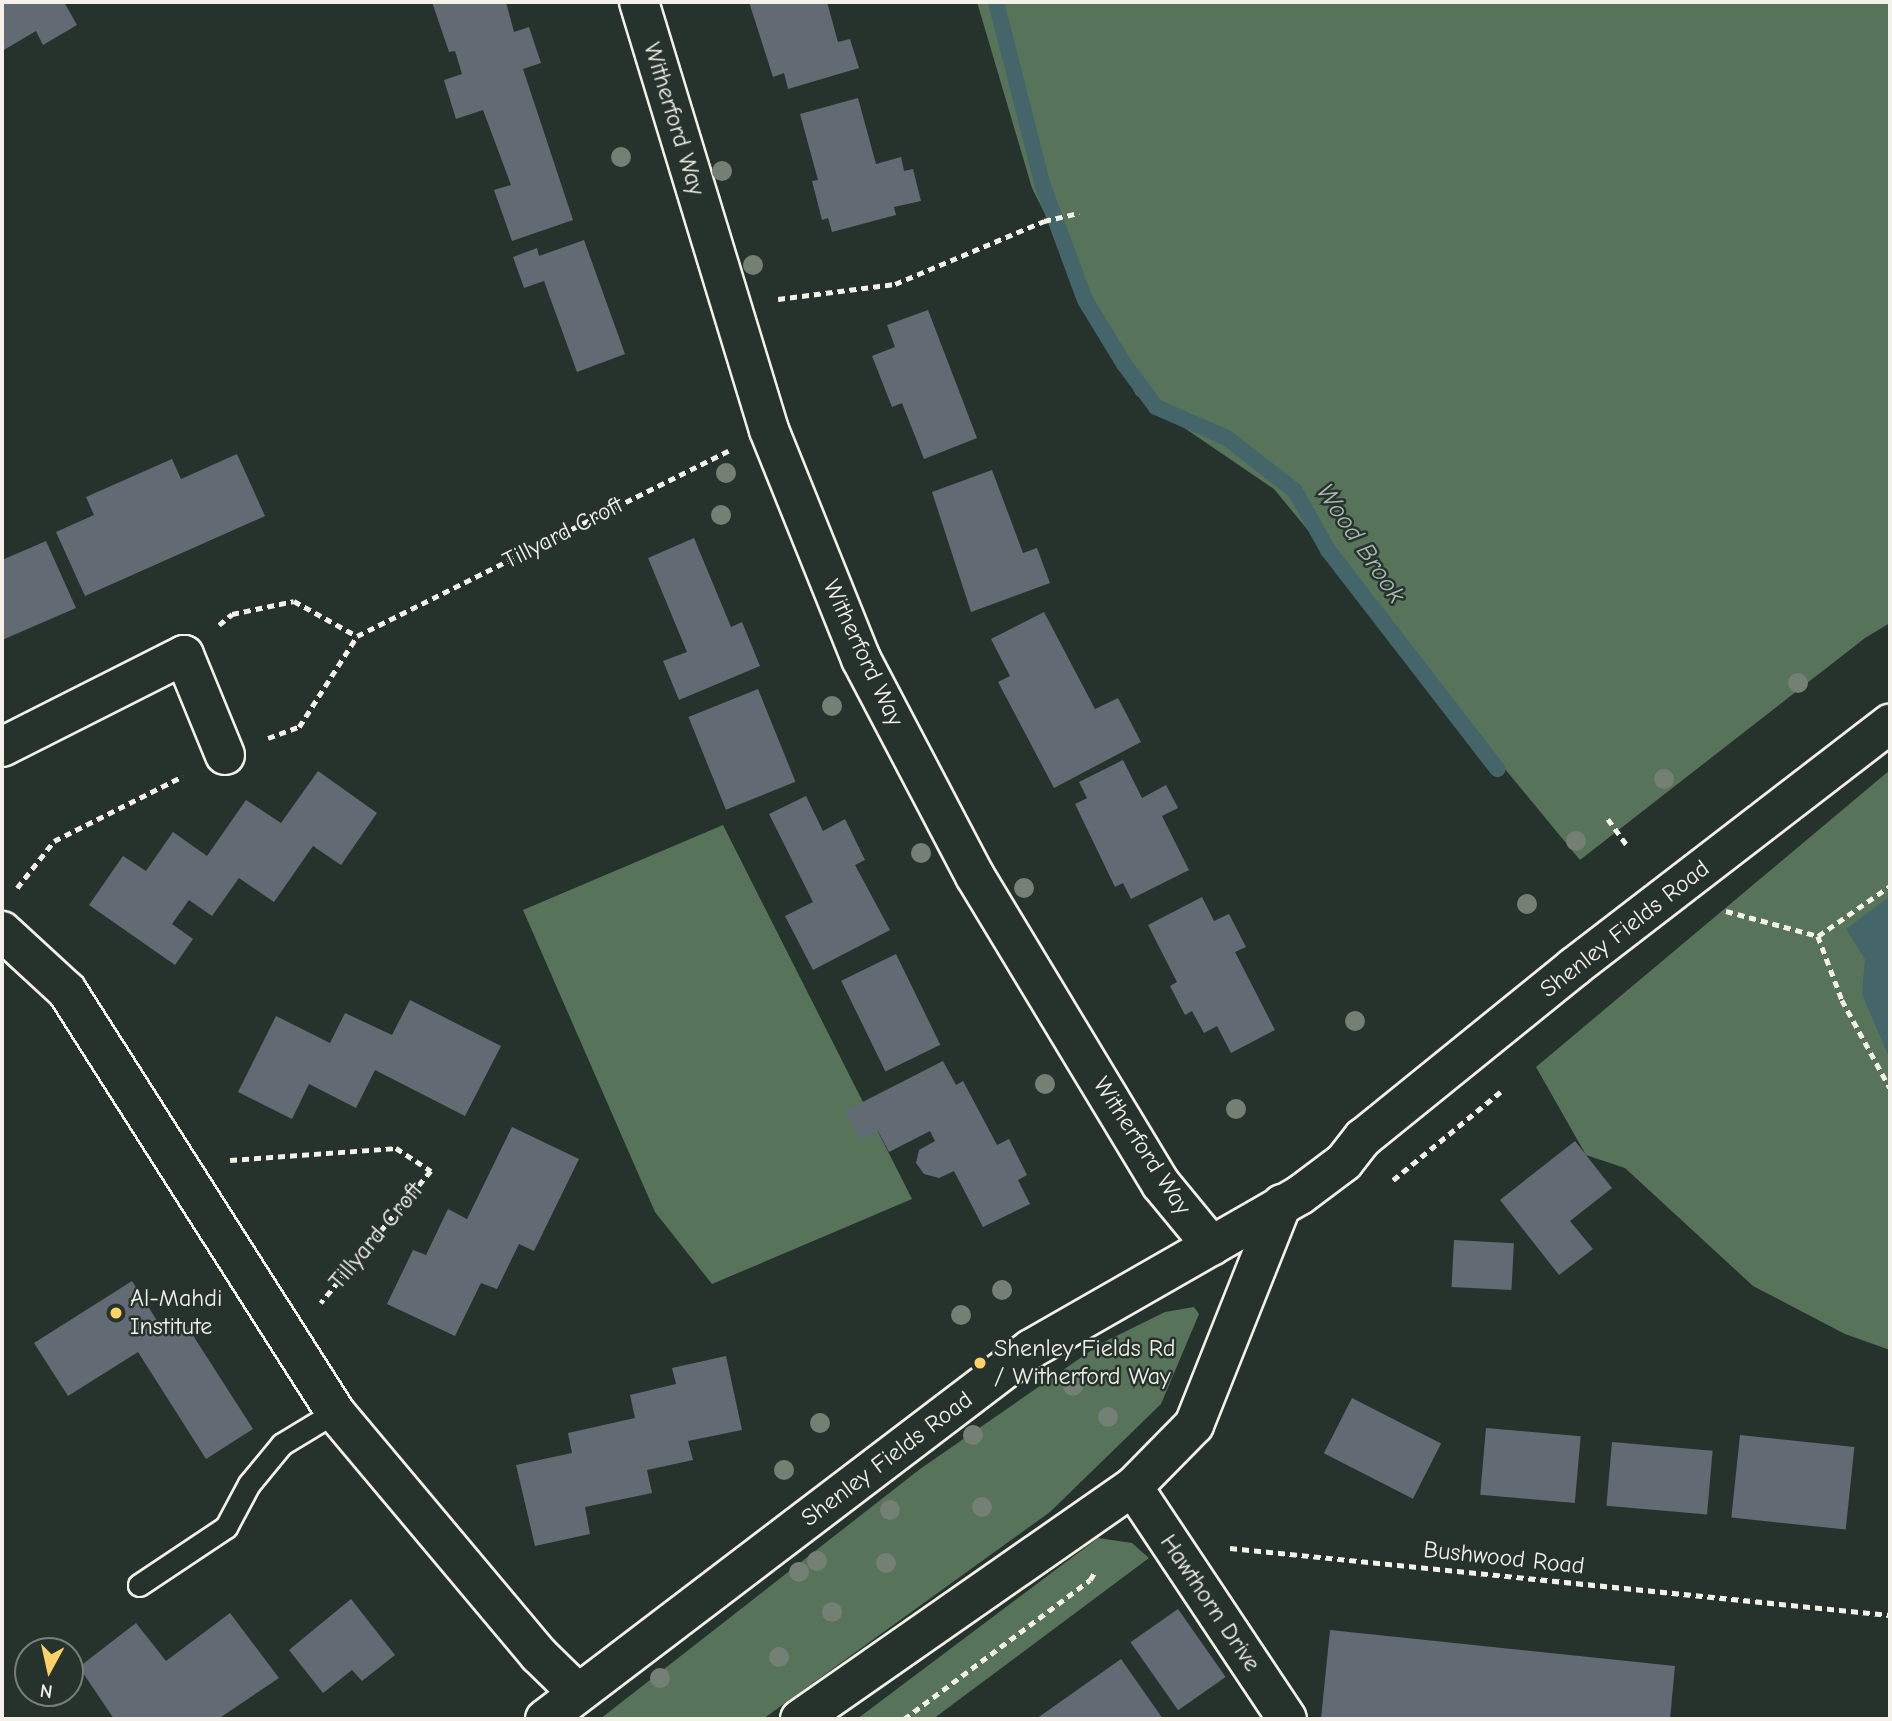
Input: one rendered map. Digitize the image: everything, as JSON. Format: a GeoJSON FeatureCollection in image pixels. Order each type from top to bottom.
{"type":"FeatureCollection","features":[{"type":"Feature","properties":{"kind":"street","name":"Witherford Way"},"geometry":{"type":"LineString","coordinates":[[639,2],[769,430],[861,659],[975,876],[1161,1184],[1212,1246]]}},
{"type":"Feature","properties":{"kind":"street"},"geometry":{"type":"LineString","coordinates":[[2,747],[184,655],[225,755]]}},
{"type":"Feature","properties":{"kind":"street","name":"Shenley Fields Road"},"geometry":{"type":"LineString","coordinates":[[800,1719],[1133,1487],[1194,1425],[1282,1204],[1297,1180],[1339,1146],[1363,1138],[1574,967],[1890,724]]}},
{"type":"Feature","properties":{"kind":"street"},"geometry":{"type":"LineString","coordinates":[[6,915],[67,991],[291,1338],[335,1412],[539,1655],[578,1693]]}},
{"type":"Feature","properties":{"kind":"street","name":"Shenley Fields Road"},"geometry":{"type":"LineString","coordinates":[[545,1719],[1031,1349],[1282,1204]]}},
{"type":"Feature","properties":{"kind":"street","name":"Hawthorn Drive"},"geometry":{"type":"LineString","coordinates":[[1133,1487],[1287,1719]]}},
{"type":"Feature","properties":{"kind":"lane"},"geometry":{"type":"LineString","coordinates":[[139,1585],[226,1527],[249,1484],[282,1444],[335,1412]]}},
{"type":"Feature","properties":{"kind":"path"},"geometry":{"type":"LineString","coordinates":[[728,297],[781,300],[895,284],[1044,221],[1079,213]]}},
{"type":"Feature","properties":{"kind":"path","name":"Tillyard Croft"},"geometry":{"type":"LineString","coordinates":[[357,636],[769,430]]}},
{"type":"Feature","properties":{"kind":"path"},"geometry":{"type":"LineString","coordinates":[[6,915],[54,841],[225,755],[299,727],[357,636],[294,601],[232,614],[184,655]]}},
{"type":"Feature","properties":{"kind":"path"},"geometry":{"type":"LineString","coordinates":[[1608,819],[1627,845]]}},
{"type":"Feature","properties":{"kind":"path"},"geometry":{"type":"LineString","coordinates":[[1723,910],[1818,936],[1870,903],[1890,886]]}},
{"type":"Feature","properties":{"kind":"path"},"geometry":{"type":"LineString","coordinates":[[1818,936],[1842,1000],[1890,1088]]}},
{"type":"Feature","properties":{"kind":"path","name":"Tillyard Croft"},"geometry":{"type":"LineString","coordinates":[[180,1164],[396,1147],[430,1171],[291,1338]]}},
{"type":"Feature","properties":{"kind":"path","name":"Bushwood Road"},"geometry":{"type":"LineString","coordinates":[[1221,1547],[1890,1615]]}},
{"type":"Feature","properties":{"kind":"green space"},"geometry":{"type":"Polygon","coordinates":[[[977,2],[1890,2],[1890,623],[1865,638],[1580,860],[1274,489],[1136,395],[1032,188],[977,2]]]}},
{"type":"Feature","properties":{"kind":"green space"},"geometry":{"type":"Polygon","coordinates":[[[1890,770],[1890,1350],[1845,1334],[1753,1286],[1625,1168],[1586,1155],[1536,1067],[1890,770]]]}},
{"type":"Feature","properties":{"kind":"green space"},"geometry":{"type":"Polygon","coordinates":[[[723,825],[912,1199],[712,1284],[655,1212],[523,910],[723,825]]]}},
{"type":"Feature","properties":{"kind":"green space"},"geometry":{"type":"Polygon","coordinates":[[[1194,1307],[1199,1314],[1161,1404],[1050,1512],[763,1719],[600,1719],[920,1469],[1102,1343],[1165,1312],[1194,1307]]]}},
{"type":"Feature","properties":{"kind":"green space"},"geometry":{"type":"Polygon","coordinates":[[[1098,1538],[1132,1543],[1149,1558],[933,1719],[857,1719],[1098,1538]]]}},
{"type":"Feature","properties":{"kind":"water"},"geometry":{"type":"Polygon","coordinates":[[[1890,896],[1890,1060],[1862,994],[1865,959],[1846,929],[1890,896]]]}},
{"type":"Feature","properties":{"kind":"building"},"geometry":{"type":"Polygon","coordinates":[[[2,2],[64,2],[77,25],[43,45],[36,31],[2,51],[2,2]]]}},
{"type":"Feature","properties":{"kind":"building"},"geometry":{"type":"Polygon","coordinates":[[[432,2],[506,2],[514,32],[529,27],[541,63],[523,69],[573,220],[512,241],[494,190],[511,185],[483,110],[456,119],[444,80],[462,74],[455,51],[449,52],[432,2]]]}},
{"type":"Feature","properties":{"kind":"building"},"geometry":{"type":"Polygon","coordinates":[[[749,2],[827,2],[838,42],[850,39],[859,68],[788,89],[784,73],[773,77],[749,2]]]}},
{"type":"Feature","properties":{"kind":"building"},"geometry":{"type":"Polygon","coordinates":[[[858,98],[876,164],[901,157],[904,171],[913,169],[921,201],[894,207],[896,215],[832,232],[828,218],[822,220],[812,181],[818,180],[800,114],[858,98]]]}},
{"type":"Feature","properties":{"kind":"building"},"geometry":{"type":"Polygon","coordinates":[[[584,240],[625,354],[577,372],[544,281],[524,288],[513,257],[537,248],[539,256],[584,240]]]}},
{"type":"Feature","properties":{"kind":"building"},"geometry":{"type":"Polygon","coordinates":[[[928,310],[977,438],[924,459],[902,403],[892,407],[872,356],[895,347],[887,325],[928,310]]]}},
{"type":"Feature","properties":{"kind":"building"},"geometry":{"type":"Polygon","coordinates":[[[237,454],[265,516],[85,596],[56,532],[94,515],[86,497],[172,459],[181,479],[237,454]]]}},
{"type":"Feature","properties":{"kind":"building"},"geometry":{"type":"Polygon","coordinates":[[[992,470],[1023,553],[1037,548],[1050,583],[971,612],[932,492],[992,470]]]}},
{"type":"Feature","properties":{"kind":"building"},"geometry":{"type":"Polygon","coordinates":[[[694,538],[731,627],[742,622],[760,666],[679,700],[663,661],[687,652],[648,558],[694,538]]]}},
{"type":"Feature","properties":{"kind":"building"},"geometry":{"type":"Polygon","coordinates":[[[46,541],[76,608],[2,640],[2,560],[46,541]]]}},
{"type":"Feature","properties":{"kind":"building"},"geometry":{"type":"Polygon","coordinates":[[[1044,612],[1095,709],[1118,698],[1141,742],[1054,788],[998,682],[1010,676],[991,639],[1044,612]]]}},
{"type":"Feature","properties":{"kind":"building"},"geometry":{"type":"Polygon","coordinates":[[[758,689],[795,782],[726,810],[688,717],[758,689]]]}},
{"type":"Feature","properties":{"kind":"building"},"geometry":{"type":"Polygon","coordinates":[[[1123,760],[1142,798],[1166,785],[1178,808],[1162,816],[1189,870],[1131,899],[1123,883],[1115,887],[1075,804],[1087,798],[1079,782],[1123,760]]]}},
{"type":"Feature","properties":{"kind":"building"},"geometry":{"type":"Polygon","coordinates":[[[318,771],[377,813],[341,865],[313,846],[274,902],[239,878],[212,916],[189,900],[172,924],[193,939],[175,965],[89,905],[123,856],[146,871],[173,832],[207,856],[246,800],[281,823],[318,771]]]}},
{"type":"Feature","properties":{"kind":"building"},"geometry":{"type":"Polygon","coordinates":[[[806,796],[823,831],[845,819],[865,860],[855,865],[890,930],[813,970],[785,916],[813,902],[769,814],[806,796]]]}},
{"type":"Feature","properties":{"kind":"building"},"geometry":{"type":"Polygon","coordinates":[[[1202,897],[1214,921],[1229,914],[1246,947],[1235,952],[1275,1030],[1231,1053],[1217,1026],[1204,1033],[1192,1011],[1185,1015],[1170,986],[1177,982],[1148,925],[1202,897]]]}},
{"type":"Feature","properties":{"kind":"building"},"geometry":{"type":"Polygon","coordinates":[[[896,954],[940,1045],[885,1072],[841,981],[896,954]]]}},
{"type":"Feature","properties":{"kind":"building"},"geometry":{"type":"Polygon","coordinates":[[[410,1000],[501,1046],[465,1116],[375,1070],[356,1108],[309,1084],[292,1119],[238,1092],[276,1016],[330,1043],[345,1013],[392,1035],[410,1000]]]}},
{"type":"Feature","properties":{"kind":"building"},"geometry":{"type":"Polygon","coordinates":[[[943,1061],[956,1085],[963,1081],[997,1145],[1009,1139],[1027,1175],[1018,1180],[1030,1204],[983,1227],[954,1171],[939,1178],[924,1174],[916,1163],[919,1150],[935,1141],[930,1131],[889,1152],[878,1131],[861,1141],[845,1111],[943,1061]]]}},
{"type":"Feature","properties":{"kind":"building"},"geometry":{"type":"Polygon","coordinates":[[[512,1127],[579,1159],[534,1251],[519,1244],[497,1289],[481,1283],[455,1336],[387,1304],[413,1250],[426,1255],[448,1209],[467,1219],[512,1127]]]}},
{"type":"Feature","properties":{"kind":"building"},"geometry":{"type":"Polygon","coordinates":[[[1575,1141],[1612,1188],[1570,1221],[1593,1249],[1559,1275],[1500,1200],[1575,1141]]]}},
{"type":"Feature","properties":{"kind":"building"},"geometry":{"type":"Polygon","coordinates":[[[1454,1240],[1514,1243],[1511,1290],[1452,1287],[1454,1240]]]}},
{"type":"Feature","properties":{"kind":"building"},"geometry":{"type":"Polygon","coordinates":[[[132,1281],[166,1335],[185,1323],[253,1429],[206,1459],[138,1352],[68,1396],[34,1343],[132,1281]]]}},
{"type":"Feature","properties":{"kind":"building"},"geometry":{"type":"Polygon","coordinates":[[[726,1356],[742,1430],[688,1441],[693,1460],[647,1470],[652,1493],[585,1507],[590,1534],[535,1546],[516,1465],[572,1453],[568,1433],[635,1418],[630,1395],[676,1384],[672,1368],[726,1356]]]}},
{"type":"Feature","properties":{"kind":"building"},"geometry":{"type":"Polygon","coordinates":[[[1352,1398],[1441,1443],[1413,1499],[1324,1453],[1352,1398]]]}},
{"type":"Feature","properties":{"kind":"building"},"geometry":{"type":"Polygon","coordinates":[[[1486,1428],[1581,1436],[1575,1503],[1480,1495],[1486,1428]]]}},
{"type":"Feature","properties":{"kind":"building"},"geometry":{"type":"Polygon","coordinates":[[[1740,1435],[1854,1447],[1846,1530],[1731,1518],[1740,1435]]]}},
{"type":"Feature","properties":{"kind":"building"},"geometry":{"type":"Polygon","coordinates":[[[1612,1442],[1713,1451],[1707,1515],[1606,1506],[1612,1442]]]}},
{"type":"Feature","properties":{"kind":"building"},"geometry":{"type":"Polygon","coordinates":[[[351,1599],[395,1655],[362,1681],[352,1670],[323,1693],[289,1650],[351,1599]]]}},
{"type":"Feature","properties":{"kind":"building"},"geometry":{"type":"Polygon","coordinates":[[[1178,1609],[1226,1677],[1178,1710],[1130,1642],[1178,1609]]]}},
{"type":"Feature","properties":{"kind":"building"},"geometry":{"type":"Polygon","coordinates":[[[230,1613],[279,1678],[218,1719],[114,1719],[84,1674],[84,1663],[136,1623],[166,1661],[230,1613]]]}},
{"type":"Feature","properties":{"kind":"building"},"geometry":{"type":"Polygon","coordinates":[[[1330,1630],[1675,1666],[1670,1719],[1321,1719],[1330,1630]]]}},
{"type":"Feature","properties":{"kind":"building"},"geometry":{"type":"Polygon","coordinates":[[[1121,1659],[1163,1719],[1036,1719],[1121,1659]]]}},
{"type":"Feature","properties":{"kind":"waterway","name":"Wood Brook"},"geometry":{"type":"LineString","coordinates":[[996,2],[1043,186],[1085,300],[1124,364],[1156,407],[1227,438],[1295,491],[1328,550],[1497,769]]}},
{"type":"Feature","properties":{"kind":"place","name":"Al-Mahdi Institute"},"geometry":{"type":"Point","coordinates":[116,1313]}},
{"type":"Feature","properties":{"kind":"place","name":"Shenley Fields Rd / Witherford Way"},"geometry":{"type":"Point","coordinates":[980,1363]}}]}
